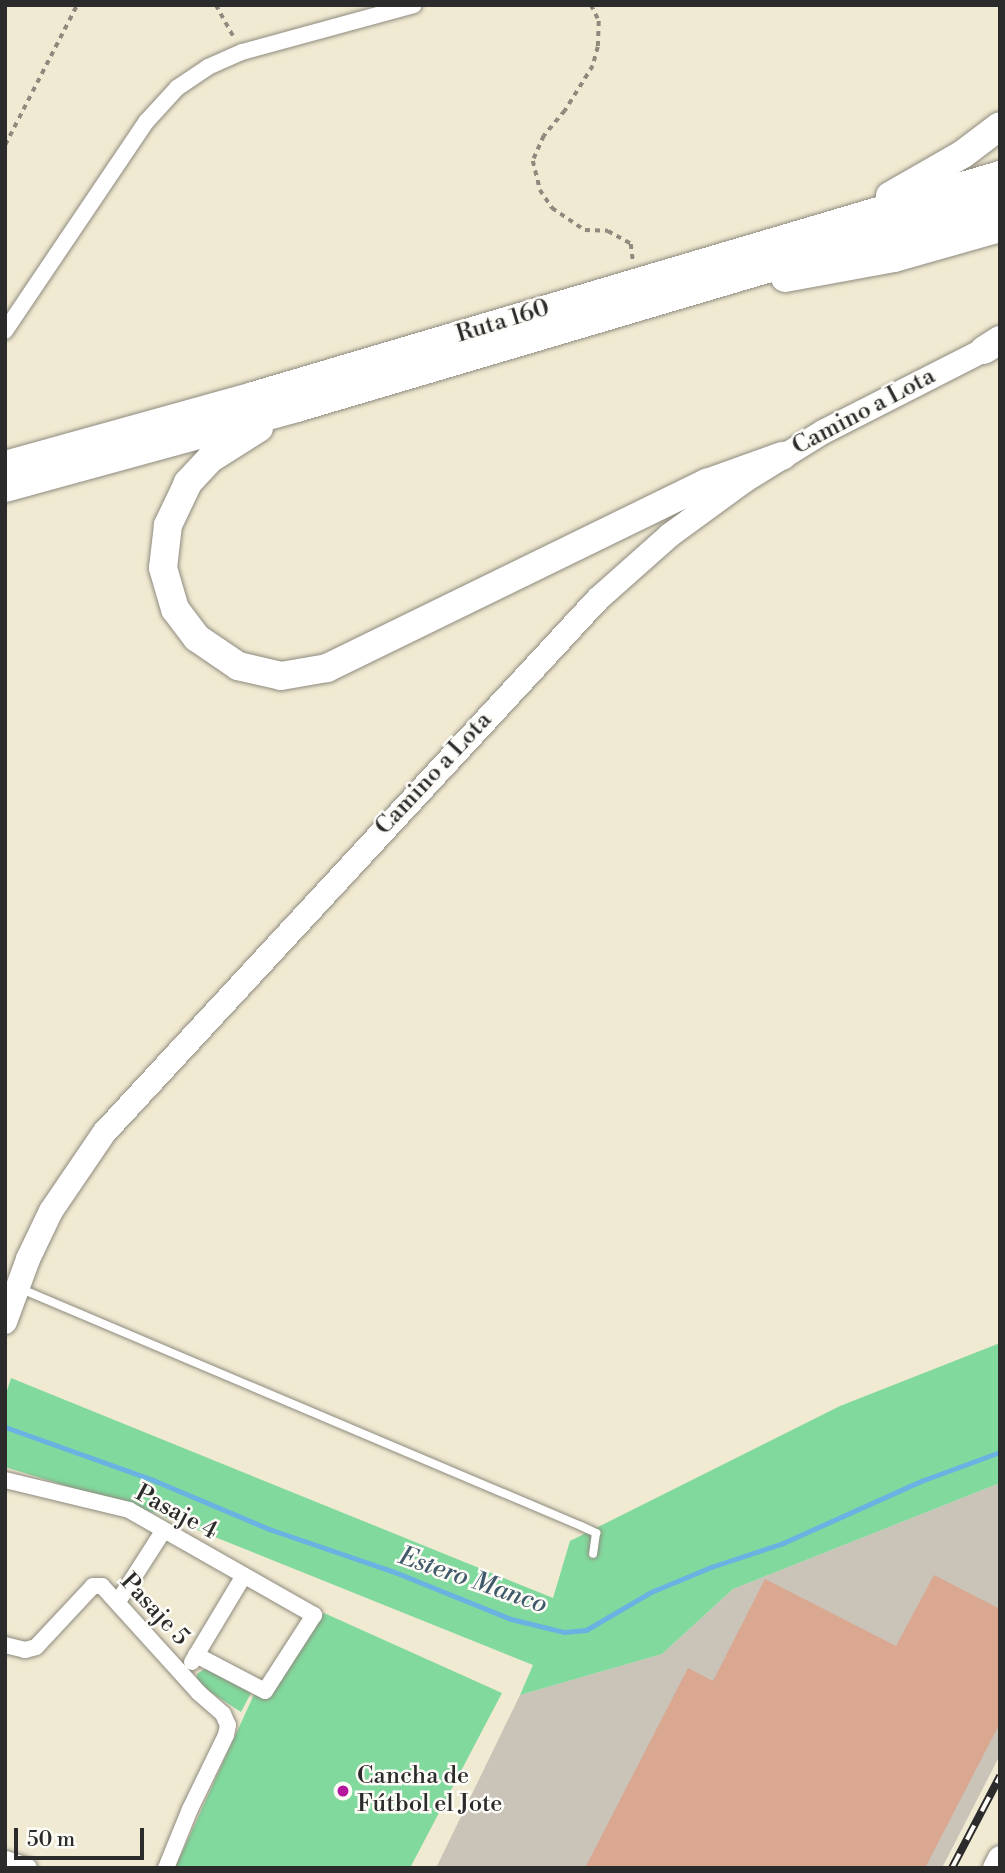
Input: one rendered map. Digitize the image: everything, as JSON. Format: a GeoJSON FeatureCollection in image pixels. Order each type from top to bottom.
{"type":"FeatureCollection","features":[{"type":"Feature","properties":{"kind":"highway"},"geometry":{"type":"LineString","coordinates":[[826,227],[938,169],[1000,126]]}},
{"type":"Feature","properties":{"kind":"highway","name":"Ruta 160"},"geometry":{"type":"LineString","coordinates":[[5,465],[201,411],[1000,175]]}},
{"type":"Feature","properties":{"kind":"highway","name":"Ruta 160"},"geometry":{"type":"LineString","coordinates":[[5,488],[297,408],[1000,200]]}},
{"type":"Feature","properties":{"kind":"highway"},"geometry":{"type":"LineString","coordinates":[[699,288],[840,269],[1000,228]]}},
{"type":"Feature","properties":{"kind":"highway"},"geometry":{"type":"LineString","coordinates":[[297,408],[233,444],[198,471],[173,510],[163,554],[169,596],[185,624],[225,660],[267,674],[297,675],[327,668],[707,483],[782,456]]}},
{"type":"Feature","properties":{"kind":"main road","name":"Camino a Lota"},"geometry":{"type":"LineString","coordinates":[[5,1322],[16,1287],[40,1234],[67,1185],[131,1101],[598,599],[670,535],[782,456],[994,345]]}},
{"type":"Feature","properties":{"kind":"main road"},"geometry":{"type":"LineString","coordinates":[[995,1868],[1000,1858]]}},
{"type":"Feature","properties":{"kind":"street"},"geometry":{"type":"LineString","coordinates":[[5,331],[160,104],[192,77],[242,52],[414,5]]}},
{"type":"Feature","properties":{"kind":"street","name":"Pasaje 4"},"geometry":{"type":"LineString","coordinates":[[5,1480],[129,1510],[314,1615],[265,1691],[196,1655]]}},
{"type":"Feature","properties":{"kind":"street"},"geometry":{"type":"LineString","coordinates":[[119,1600],[164,1530]]}},
{"type":"Feature","properties":{"kind":"street"},"geometry":{"type":"LineString","coordinates":[[184,1676],[243,1577]]}},
{"type":"Feature","properties":{"kind":"street","name":"Pasaje 5"},"geometry":{"type":"LineString","coordinates":[[5,1645],[25,1650],[36,1647],[93,1586],[102,1586],[119,1600],[184,1676],[223,1714],[228,1725],[166,1868]]}},
{"type":"Feature","properties":{"kind":"street"},"geometry":{"type":"LineString","coordinates":[[5,1861],[26,1868]]}},
{"type":"Feature","properties":{"kind":"lane"},"geometry":{"type":"LineString","coordinates":[[16,1287],[581,1526],[596,1533],[593,1554]]}},
{"type":"Feature","properties":{"kind":"path"},"geometry":{"type":"LineString","coordinates":[[5,145],[77,5]]}},
{"type":"Feature","properties":{"kind":"path"},"geometry":{"type":"LineString","coordinates":[[216,5],[242,52]]}},
{"type":"Feature","properties":{"kind":"path"},"geometry":{"type":"LineString","coordinates":[[591,5],[598,21],[598,47],[593,66],[565,111],[544,136],[533,161],[540,190],[552,208],[585,230],[608,231],[631,244],[635,283]]}},
{"type":"Feature","properties":{"kind":"shaded area"},"geometry":{"type":"Polygon","coordinates":[[[1000,1483],[1000,1755],[942,1868],[436,1868],[520,1695],[662,1654],[733,1589],[1000,1483]]]}},
{"type":"Feature","properties":{"kind":"green space"},"geometry":{"type":"Polygon","coordinates":[[[1000,1343],[1000,1483],[733,1589],[662,1654],[520,1695],[533,1665],[155,1513],[5,1467],[5,1397],[11,1378],[553,1598],[570,1541],[840,1406],[1000,1343]]]}},
{"type":"Feature","properties":{"kind":"green space","name":"Cancha de Fútbol el Jote"},"geometry":{"type":"Polygon","coordinates":[[[324,1613],[502,1693],[410,1868],[175,1868],[256,1690],[267,1696],[324,1613]]]}},
{"type":"Feature","properties":{"kind":"green space"},"geometry":{"type":"Polygon","coordinates":[[[206,1668],[251,1693],[241,1712],[198,1684],[197,1674],[206,1668]]]}},
{"type":"Feature","properties":{"kind":"building"},"geometry":{"type":"Polygon","coordinates":[[[934,1575],[1000,1609],[1000,1723],[925,1868],[585,1868],[688,1668],[713,1681],[765,1579],[896,1646],[934,1575]]]}},
{"type":"Feature","properties":{"kind":"waterway","name":"Estero Manco"},"geometry":{"type":"LineString","coordinates":[[5,1427],[153,1480],[269,1529],[392,1571],[511,1619],[564,1632],[586,1630],[651,1592],[711,1567],[783,1543],[921,1481],[1000,1452]]}},
{"type":"Feature","properties":{"kind":"railway"},"geometry":{"type":"LineString","coordinates":[[952,1868],[1000,1776]]}},
{"type":"Feature","properties":{"kind":"place","name":"Cancha de Fútbol el Jote"},"geometry":{"type":"Point","coordinates":[343,1791]}}]}
